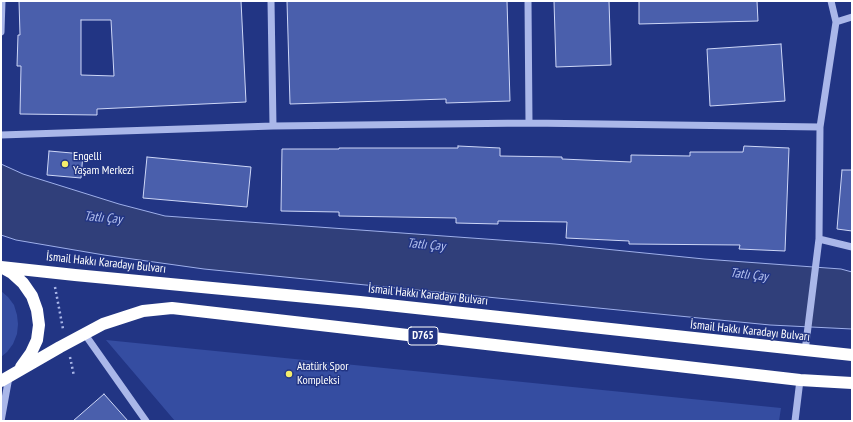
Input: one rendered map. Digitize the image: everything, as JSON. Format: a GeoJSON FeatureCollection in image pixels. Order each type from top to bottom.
{"type":"FeatureCollection","features":[{"type":"Feature","properties":{"kind":"highway","name":"İsmail Hakkı Karadayı Bulvarı"},"geometry":{"type":"LineString","coordinates":[[1,267],[368,303],[852,355]]}},
{"type":"Feature","properties":{"kind":"highway"},"geometry":{"type":"LineString","coordinates":[[1,267],[12,273],[23,283],[32,296],[37,310],[39,325],[37,340],[23,366],[5,379]]}},
{"type":"Feature","properties":{"kind":"highway","name":"D765"},"geometry":{"type":"LineString","coordinates":[[5,379],[66,343],[103,324],[123,316],[144,311],[172,308],[800,380],[852,383]]}},
{"type":"Feature","properties":{"kind":"street"},"geometry":{"type":"LineString","coordinates":[[1,32],[2,1]]}},
{"type":"Feature","properties":{"kind":"street"},"geometry":{"type":"LineString","coordinates":[[271,1],[273,126]]}},
{"type":"Feature","properties":{"kind":"street"},"geometry":{"type":"LineString","coordinates":[[528,1],[529,123]]}},
{"type":"Feature","properties":{"kind":"street"},"geometry":{"type":"LineString","coordinates":[[805,351],[819,239],[820,127],[836,22],[831,1]]}},
{"type":"Feature","properties":{"kind":"street"},"geometry":{"type":"LineString","coordinates":[[836,22],[852,17]]}},
{"type":"Feature","properties":{"kind":"street"},"geometry":{"type":"LineString","coordinates":[[1,135],[273,126],[529,123],[820,127]]}},
{"type":"Feature","properties":{"kind":"street"},"geometry":{"type":"LineString","coordinates":[[819,239],[852,247]]}},
{"type":"Feature","properties":{"kind":"street"},"geometry":{"type":"LineString","coordinates":[[84,333],[146,421]]}},
{"type":"Feature","properties":{"kind":"street"},"geometry":{"type":"LineString","coordinates":[[1,421],[5,379]]}},
{"type":"Feature","properties":{"kind":"street"},"geometry":{"type":"LineString","coordinates":[[795,421],[800,380]]}},
{"type":"Feature","properties":{"kind":"path"},"geometry":{"type":"LineString","coordinates":[[58,273],[54,289],[74,376]]}},
{"type":"Feature","properties":{"kind":"shaded area"},"geometry":{"type":"Polygon","coordinates":[[[1,291],[14,305],[18,324],[17,334],[13,344],[1,357],[1,291]]]}},
{"type":"Feature","properties":{"kind":"shaded area","name":"Atatürk Spor Kompleksi"},"geometry":{"type":"Polygon","coordinates":[[[106,340],[781,408],[779,421],[175,421],[106,340]]]}},
{"type":"Feature","properties":{"kind":"water","name":"Tatlı Çay"},"geometry":{"type":"Polygon","coordinates":[[[1,164],[23,174],[119,204],[165,216],[555,244],[704,259],[841,269],[852,272],[852,329],[770,325],[204,269],[104,255],[16,240],[1,235],[1,164]]]}},
{"type":"Feature","properties":{"kind":"building"},"geometry":{"type":"Polygon","coordinates":[[[19,1],[241,1],[246,102],[97,109],[97,115],[20,114],[21,66],[17,66],[18,35],[20,35],[19,1]],[[81,20],[81,75],[114,76],[111,20],[81,20]]]}},
{"type":"Feature","properties":{"kind":"building"},"geometry":{"type":"Polygon","coordinates":[[[287,1],[507,1],[510,101],[446,103],[446,99],[290,104],[287,1]]]}},
{"type":"Feature","properties":{"kind":"building"},"geometry":{"type":"Polygon","coordinates":[[[554,1],[609,1],[611,65],[556,67],[554,1]]]}},
{"type":"Feature","properties":{"kind":"building"},"geometry":{"type":"Polygon","coordinates":[[[639,1],[757,1],[758,21],[639,24],[639,1]]]}},
{"type":"Feature","properties":{"kind":"building"},"geometry":{"type":"Polygon","coordinates":[[[781,44],[785,101],[710,106],[707,49],[781,44]]]}},
{"type":"Feature","properties":{"kind":"building"},"geometry":{"type":"Polygon","coordinates":[[[458,146],[500,148],[500,156],[562,157],[562,159],[631,162],[631,155],[690,156],[690,152],[743,152],[744,146],[789,148],[785,251],[739,249],[740,245],[629,244],[629,241],[566,238],[567,222],[498,221],[498,224],[456,223],[456,218],[339,216],[339,212],[281,211],[282,149],[458,148],[458,146]]]}},
{"type":"Feature","properties":{"kind":"building","name":"Engelli Yaşam Merkezi"},"geometry":{"type":"Polygon","coordinates":[[[49,151],[83,154],[81,178],[47,175],[49,151]]]}},
{"type":"Feature","properties":{"kind":"building"},"geometry":{"type":"Polygon","coordinates":[[[147,157],[251,167],[247,207],[143,198],[147,157]]]}},
{"type":"Feature","properties":{"kind":"building"},"geometry":{"type":"Polygon","coordinates":[[[842,170],[852,170],[852,231],[837,229],[842,170]]]}},
{"type":"Feature","properties":{"kind":"building"},"geometry":{"type":"Polygon","coordinates":[[[104,394],[128,421],[73,421],[104,394]]]}},
{"type":"Feature","properties":{"kind":"place","name":"Engelli Yaşam Merkezi"},"geometry":{"type":"Point","coordinates":[65,164]}},
{"type":"Feature","properties":{"kind":"place","name":"Atatürk Spor Kompleksi"},"geometry":{"type":"Point","coordinates":[289,374]}}]}
